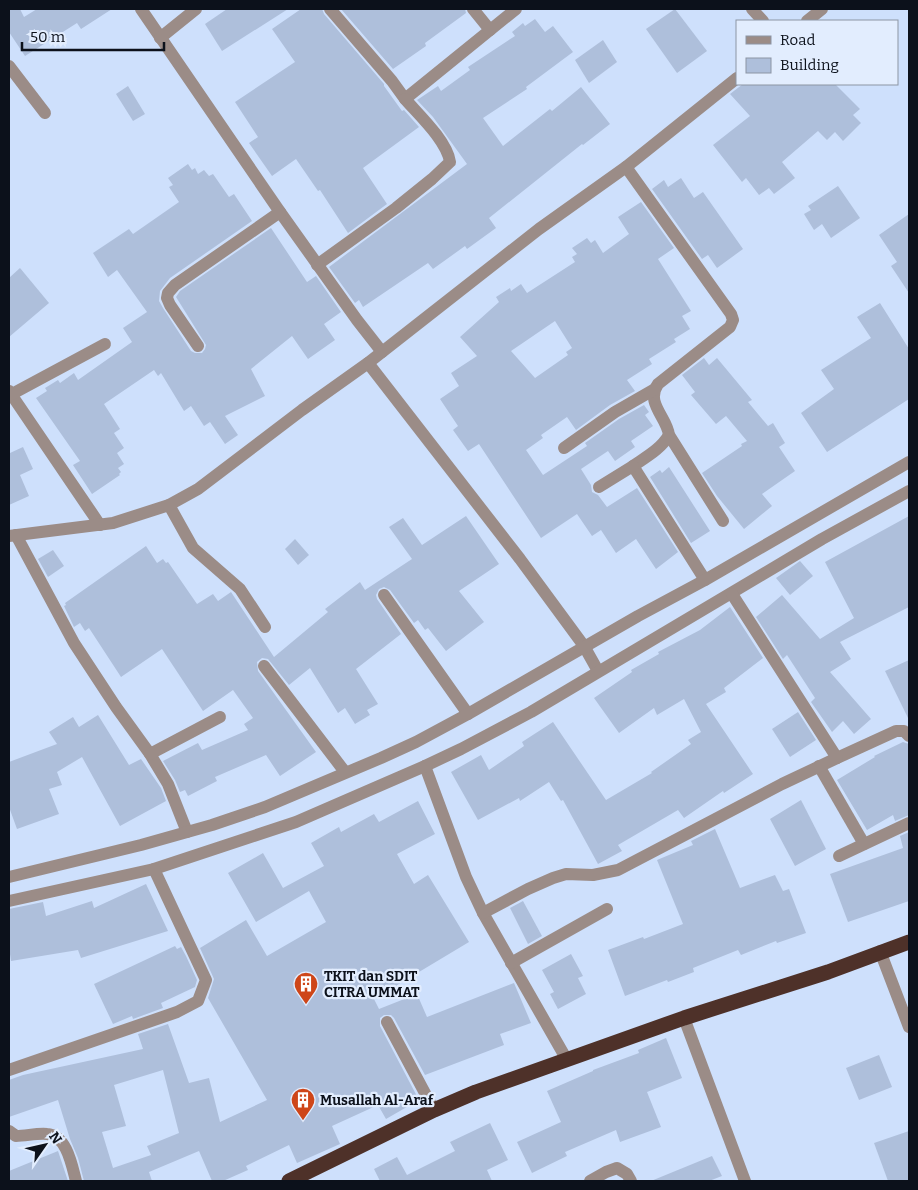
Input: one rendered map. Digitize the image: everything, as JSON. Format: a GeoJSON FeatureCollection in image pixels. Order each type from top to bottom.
{"type":"FeatureCollection","features":[{"type":"Feature","properties":{"kind":"highway"},"geometry":{"type":"LineString","coordinates":[[289,1181],[434,1110],[476,1092],[684,1018],[828,972],[880,951],[909,942]]}},
{"type":"Feature","properties":{"kind":"street"},"geometry":{"type":"LineString","coordinates":[[141,9],[317,265],[382,352]]}},
{"type":"Feature","properties":{"kind":"street"},"geometry":{"type":"LineString","coordinates":[[160,38],[196,9]]}},
{"type":"Feature","properties":{"kind":"street"},"geometry":{"type":"LineString","coordinates":[[317,265],[396,208],[450,162],[449,155],[443,145],[330,9]]}},
{"type":"Feature","properties":{"kind":"street"},"geometry":{"type":"LineString","coordinates":[[472,9],[490,30]]}},
{"type":"Feature","properties":{"kind":"street"},"geometry":{"type":"LineString","coordinates":[[405,99],[516,9]]}},
{"type":"Feature","properties":{"kind":"street"},"geometry":{"type":"LineString","coordinates":[[752,9],[762,20]]}},
{"type":"Feature","properties":{"kind":"street"},"geometry":{"type":"LineString","coordinates":[[808,20],[822,9]]}},
{"type":"Feature","properties":{"kind":"street"},"geometry":{"type":"LineString","coordinates":[[9,66],[44,113]]}},
{"type":"Feature","properties":{"kind":"street"},"geometry":{"type":"LineString","coordinates":[[187,832],[168,784],[150,754],[116,707],[74,643],[12,536],[100,524],[139,516],[169,506],[198,489],[302,410],[368,363],[539,229],[626,167],[736,79]]}},
{"type":"Feature","properties":{"kind":"street"},"geometry":{"type":"LineString","coordinates":[[626,167],[726,306],[733,320],[730,327],[658,384],[655,389],[654,400],[669,435],[723,521]]}},
{"type":"Feature","properties":{"kind":"street"},"geometry":{"type":"LineString","coordinates":[[198,346],[170,305],[167,298],[168,293],[175,285],[280,212]]}},
{"type":"Feature","properties":{"kind":"street"},"geometry":{"type":"LineString","coordinates":[[100,524],[10,392],[106,344]]}},
{"type":"Feature","properties":{"kind":"street"},"geometry":{"type":"LineString","coordinates":[[368,363],[520,559],[584,646],[598,671]]}},
{"type":"Feature","properties":{"kind":"street"},"geometry":{"type":"LineString","coordinates":[[564,448],[615,412],[655,389]]}},
{"type":"Feature","properties":{"kind":"street"},"geometry":{"type":"LineString","coordinates":[[599,487],[659,448],[669,435]]}},
{"type":"Feature","properties":{"kind":"street"},"geometry":{"type":"LineString","coordinates":[[9,877],[187,832],[265,806],[416,742],[584,646],[705,580],[909,462]]}},
{"type":"Feature","properties":{"kind":"street"},"geometry":{"type":"LineString","coordinates":[[633,466],[705,580]]}},
{"type":"Feature","properties":{"kind":"street"},"geometry":{"type":"LineString","coordinates":[[9,901],[154,870],[296,822],[425,766],[531,712],[822,539],[909,491]]}},
{"type":"Feature","properties":{"kind":"street"},"geometry":{"type":"LineString","coordinates":[[169,506],[194,548],[240,589],[265,627]]}},
{"type":"Feature","properties":{"kind":"street"},"geometry":{"type":"LineString","coordinates":[[732,594],[838,758]]}},
{"type":"Feature","properties":{"kind":"street"},"geometry":{"type":"LineString","coordinates":[[384,596],[468,714]]}},
{"type":"Feature","properties":{"kind":"street"},"geometry":{"type":"LineString","coordinates":[[264,666],[345,772]]}},
{"type":"Feature","properties":{"kind":"street"},"geometry":{"type":"LineString","coordinates":[[150,754],[220,716]]}},
{"type":"Feature","properties":{"kind":"street"},"geometry":{"type":"LineString","coordinates":[[483,913],[553,878],[566,874],[593,875],[618,870],[819,766],[896,731],[904,731],[909,736]]}},
{"type":"Feature","properties":{"kind":"street"},"geometry":{"type":"LineString","coordinates":[[425,766],[466,877],[483,913],[567,1060]]}},
{"type":"Feature","properties":{"kind":"street"},"geometry":{"type":"LineString","coordinates":[[819,766],[864,844]]}},
{"type":"Feature","properties":{"kind":"street"},"geometry":{"type":"LineString","coordinates":[[839,856],[909,824]]}},
{"type":"Feature","properties":{"kind":"street"},"geometry":{"type":"LineString","coordinates":[[9,1070],[177,1012],[198,1001],[206,980],[154,870]]}},
{"type":"Feature","properties":{"kind":"street"},"geometry":{"type":"LineString","coordinates":[[511,963],[607,909]]}},
{"type":"Feature","properties":{"kind":"street"},"geometry":{"type":"LineString","coordinates":[[880,951],[909,1027]]}},
{"type":"Feature","properties":{"kind":"street"},"geometry":{"type":"LineString","coordinates":[[684,1018],[745,1181]]}},
{"type":"Feature","properties":{"kind":"street"},"geometry":{"type":"LineString","coordinates":[[387,1022],[434,1110]]}},
{"type":"Feature","properties":{"kind":"street"},"geometry":{"type":"LineString","coordinates":[[9,1131],[16,1136],[49,1134],[58,1137],[65,1147],[76,1181]]}},
{"type":"Feature","properties":{"kind":"street"},"geometry":{"type":"LineString","coordinates":[[590,1181],[617,1168],[627,1174],[631,1181]]}},
{"type":"Feature","properties":{"kind":"building"},"geometry":{"type":"Polygon","coordinates":[[[9,9],[20,9],[24,17],[37,9],[112,9],[81,29],[77,23],[25,56],[9,32],[9,9]]]}},
{"type":"Feature","properties":{"kind":"building"},"geometry":{"type":"Polygon","coordinates":[[[227,9],[288,9],[222,51],[205,24],[227,9]]]}},
{"type":"Feature","properties":{"kind":"building"},"geometry":{"type":"Polygon","coordinates":[[[301,9],[322,9],[324,14],[384,84],[402,111],[404,110],[419,127],[363,168],[387,204],[348,233],[320,190],[318,191],[296,159],[272,176],[249,143],[258,137],[235,102],[295,62],[272,29],[301,9]]]}},
{"type":"Feature","properties":{"kind":"building"},"geometry":{"type":"Polygon","coordinates":[[[341,9],[465,9],[466,13],[425,43],[426,46],[393,69],[341,9]]]}},
{"type":"Feature","properties":{"kind":"building"},"geometry":{"type":"Polygon","coordinates":[[[675,9],[707,51],[677,73],[646,29],[675,9]]]}},
{"type":"Feature","properties":{"kind":"building"},"geometry":{"type":"Polygon","coordinates":[[[535,19],[545,32],[553,26],[573,52],[526,87],[527,89],[483,118],[503,146],[550,109],[552,111],[581,87],[610,124],[489,218],[496,228],[467,249],[465,246],[433,269],[428,263],[363,307],[359,300],[355,303],[329,267],[467,164],[433,117],[417,100],[438,86],[441,91],[470,70],[468,67],[515,36],[512,32],[523,23],[525,26],[535,19]]]}},
{"type":"Feature","properties":{"kind":"building"},"geometry":{"type":"Polygon","coordinates":[[[603,40],[617,62],[589,83],[575,60],[603,40]]]}},
{"type":"Feature","properties":{"kind":"building"},"geometry":{"type":"Polygon","coordinates":[[[742,85],[836,85],[860,109],[853,115],[861,123],[843,141],[835,132],[827,140],[818,131],[782,162],[795,178],[774,194],[769,188],[759,195],[746,178],[742,182],[713,145],[750,116],[730,94],[742,85]]]}},
{"type":"Feature","properties":{"kind":"building"},"geometry":{"type":"Polygon","coordinates":[[[128,86],[145,114],[133,121],[116,94],[128,86]]]}},
{"type":"Feature","properties":{"kind":"building"},"geometry":{"type":"Polygon","coordinates":[[[188,164],[192,170],[195,168],[198,174],[204,170],[209,176],[213,174],[229,197],[234,194],[252,221],[170,278],[160,291],[159,301],[191,351],[202,353],[206,345],[176,297],[180,291],[271,228],[307,282],[316,276],[341,312],[324,324],[335,340],[308,359],[292,336],[251,369],[265,396],[225,416],[238,435],[225,444],[210,422],[204,426],[191,406],[184,411],[161,373],[158,376],[154,370],[104,404],[120,429],[114,433],[124,448],[117,453],[124,464],[118,468],[121,472],[120,475],[92,494],[73,465],[80,461],[36,398],[47,391],[45,388],[58,380],[60,383],[74,373],[78,380],[132,342],[123,328],[147,312],[117,270],[108,277],[93,253],[129,229],[133,234],[179,202],[169,187],[173,185],[168,178],[188,164]]]}},
{"type":"Feature","properties":{"kind":"building"},"geometry":{"type":"Polygon","coordinates":[[[681,178],[694,198],[703,192],[743,249],[717,268],[708,255],[702,259],[652,189],[664,180],[668,187],[681,178]]]}},
{"type":"Feature","properties":{"kind":"building"},"geometry":{"type":"Polygon","coordinates":[[[838,186],[860,218],[831,238],[822,224],[814,230],[804,214],[811,210],[808,206],[838,186]]]}},
{"type":"Feature","properties":{"kind":"building"},"geometry":{"type":"Polygon","coordinates":[[[641,202],[674,248],[658,259],[691,311],[682,316],[690,329],[674,339],[676,342],[649,359],[652,364],[627,380],[635,391],[610,405],[576,430],[567,417],[541,435],[543,438],[526,450],[543,475],[587,446],[585,443],[619,419],[644,405],[649,412],[645,415],[653,426],[631,441],[635,447],[615,461],[608,451],[581,469],[591,485],[592,492],[598,495],[607,507],[637,488],[678,552],[656,569],[636,539],[616,553],[601,530],[592,536],[577,514],[541,538],[479,444],[468,451],[453,430],[458,426],[440,399],[459,386],[451,373],[477,356],[460,337],[499,302],[496,297],[510,288],[511,291],[521,284],[527,293],[575,262],[572,257],[577,254],[572,248],[587,238],[591,243],[595,240],[603,253],[629,234],[618,217],[641,202]],[[555,321],[511,351],[535,378],[568,355],[566,352],[572,348],[555,321]]]}},
{"type":"Feature","properties":{"kind":"building"},"geometry":{"type":"Polygon","coordinates":[[[909,214],[909,293],[891,266],[897,262],[879,235],[909,214]]]}},
{"type":"Feature","properties":{"kind":"building"},"geometry":{"type":"Polygon","coordinates":[[[20,268],[49,303],[9,337],[9,278],[20,268]]]}},
{"type":"Feature","properties":{"kind":"building"},"geometry":{"type":"Polygon","coordinates":[[[880,303],[909,349],[909,399],[827,452],[801,413],[834,389],[821,370],[871,338],[857,317],[880,303]]]}},
{"type":"Feature","properties":{"kind":"building"},"geometry":{"type":"Polygon","coordinates":[[[704,358],[709,365],[717,358],[752,400],[748,402],[768,426],[773,423],[785,443],[779,447],[795,471],[762,494],[772,506],[744,529],[717,496],[702,473],[747,441],[726,416],[716,424],[691,395],[695,392],[682,375],[704,358]]]}},
{"type":"Feature","properties":{"kind":"building"},"geometry":{"type":"Polygon","coordinates":[[[23,447],[33,469],[20,475],[29,496],[9,505],[9,450],[10,453],[23,447]]]}},
{"type":"Feature","properties":{"kind":"building"},"geometry":{"type":"Polygon","coordinates":[[[669,467],[710,531],[691,543],[650,477],[660,470],[662,473],[669,467]]]}},
{"type":"Feature","properties":{"kind":"building"},"geometry":{"type":"Polygon","coordinates":[[[466,516],[499,564],[459,591],[484,622],[446,651],[428,628],[425,630],[418,620],[414,623],[390,590],[384,587],[379,589],[376,595],[377,599],[401,634],[356,669],[378,704],[367,710],[370,715],[355,724],[345,708],[338,713],[310,668],[289,685],[268,659],[262,658],[257,662],[258,671],[316,752],[280,776],[266,755],[215,777],[217,781],[188,796],[185,790],[180,792],[163,761],[198,743],[202,750],[248,730],[244,724],[253,718],[233,690],[203,711],[162,649],[121,677],[89,628],[85,631],[80,623],[74,627],[64,606],[66,605],[65,603],[146,546],[157,563],[163,559],[166,563],[168,562],[197,604],[213,594],[218,601],[231,592],[274,657],[328,612],[325,609],[360,582],[365,590],[412,559],[389,527],[403,518],[422,545],[466,516]]]}},
{"type":"Feature","properties":{"kind":"building"},"geometry":{"type":"Polygon","coordinates":[[[909,516],[909,607],[840,642],[851,659],[830,672],[871,719],[854,734],[843,721],[832,732],[811,702],[815,698],[787,655],[783,659],[756,617],[782,595],[820,639],[854,618],[825,562],[909,516]]]}},
{"type":"Feature","properties":{"kind":"building"},"geometry":{"type":"Polygon","coordinates":[[[295,539],[309,555],[298,565],[285,549],[295,539]]]}},
{"type":"Feature","properties":{"kind":"building"},"geometry":{"type":"Polygon","coordinates":[[[53,550],[64,566],[48,577],[38,559],[53,550]]]}},
{"type":"Feature","properties":{"kind":"building"},"geometry":{"type":"Polygon","coordinates":[[[800,561],[813,576],[790,595],[776,578],[800,561]]]}},
{"type":"Feature","properties":{"kind":"building"},"geometry":{"type":"Polygon","coordinates":[[[730,607],[763,658],[724,688],[726,692],[706,704],[753,774],[724,793],[723,791],[684,818],[678,810],[618,845],[622,851],[598,864],[563,800],[561,801],[549,782],[520,801],[519,798],[478,820],[451,772],[481,755],[489,770],[524,746],[522,742],[553,722],[606,800],[652,773],[691,744],[688,740],[701,732],[684,699],[657,715],[654,708],[619,733],[594,698],[632,672],[631,670],[659,654],[658,652],[700,630],[730,607]]]}},
{"type":"Feature","properties":{"kind":"building"},"geometry":{"type":"Polygon","coordinates":[[[909,660],[909,720],[885,671],[909,660]]]}},
{"type":"Feature","properties":{"kind":"building"},"geometry":{"type":"Polygon","coordinates":[[[798,712],[816,740],[790,757],[772,729],[798,712]]]}},
{"type":"Feature","properties":{"kind":"building"},"geometry":{"type":"Polygon","coordinates":[[[98,715],[129,765],[141,759],[161,788],[166,801],[120,826],[82,757],[57,772],[62,785],[49,789],[59,814],[17,829],[9,807],[9,762],[57,744],[49,732],[73,717],[79,727],[98,715]]]}},
{"type":"Feature","properties":{"kind":"building"},"geometry":{"type":"Polygon","coordinates":[[[903,742],[909,744],[909,815],[895,821],[893,815],[867,830],[837,780],[874,756],[903,742]]]}},
{"type":"Feature","properties":{"kind":"building"},"geometry":{"type":"Polygon","coordinates":[[[801,800],[826,849],[795,866],[770,819],[801,800]]]}},
{"type":"Feature","properties":{"kind":"building"},"geometry":{"type":"Polygon","coordinates":[[[418,801],[435,834],[397,854],[414,884],[428,875],[469,942],[374,999],[379,1009],[417,994],[427,1017],[514,983],[531,1023],[500,1034],[504,1045],[425,1075],[394,1018],[391,1015],[384,1015],[380,1018],[380,1026],[419,1100],[386,1119],[378,1105],[332,1126],[340,1144],[297,1163],[289,1145],[246,1166],[248,1170],[223,1181],[212,1181],[199,1151],[149,1172],[152,1181],[84,1181],[58,1100],[9,1117],[9,1080],[23,1075],[143,1049],[138,1034],[168,1024],[189,1083],[209,1078],[220,1122],[267,1100],[208,998],[214,979],[200,948],[246,920],[267,956],[326,922],[309,891],[256,922],[228,873],[263,853],[283,888],[324,866],[311,843],[339,827],[341,832],[374,814],[379,822],[418,801]],[[163,1070],[114,1085],[126,1126],[102,1132],[113,1168],[151,1155],[147,1146],[179,1133],[163,1070]]]}},
{"type":"Feature","properties":{"kind":"building"},"geometry":{"type":"Polygon","coordinates":[[[715,829],[740,888],[775,875],[783,891],[789,889],[806,933],[777,943],[776,941],[741,955],[738,950],[693,968],[694,972],[625,996],[608,950],[683,924],[657,860],[693,845],[691,841],[715,829]]]}},
{"type":"Feature","properties":{"kind":"building"},"geometry":{"type":"Polygon","coordinates":[[[909,832],[909,901],[848,922],[830,874],[903,848],[900,836],[909,832]]]}},
{"type":"Feature","properties":{"kind":"building"},"geometry":{"type":"Polygon","coordinates":[[[146,884],[168,931],[81,958],[78,950],[11,961],[9,909],[43,902],[46,916],[92,901],[94,908],[146,884]]]}},
{"type":"Feature","properties":{"kind":"building"},"geometry":{"type":"Polygon","coordinates":[[[523,901],[542,936],[528,944],[510,908],[523,901]]]}},
{"type":"Feature","properties":{"kind":"building"},"geometry":{"type":"Polygon","coordinates":[[[175,946],[177,949],[181,947],[186,956],[197,980],[195,987],[161,1003],[163,1008],[133,1019],[132,1016],[113,1024],[94,984],[175,946]]]}},
{"type":"Feature","properties":{"kind":"building"},"geometry":{"type":"Polygon","coordinates":[[[571,954],[583,976],[578,978],[586,994],[558,1009],[550,994],[554,992],[542,970],[571,954]]]}},
{"type":"Feature","properties":{"kind":"building"},"geometry":{"type":"Polygon","coordinates":[[[666,1038],[682,1078],[647,1092],[661,1127],[620,1142],[616,1130],[565,1152],[567,1156],[532,1173],[517,1142],[561,1122],[547,1091],[593,1070],[639,1053],[638,1050],[666,1038]]]}},
{"type":"Feature","properties":{"kind":"building"},"geometry":{"type":"Polygon","coordinates":[[[879,1055],[892,1087],[859,1100],[846,1068],[879,1055]]]}},
{"type":"Feature","properties":{"kind":"building"},"geometry":{"type":"Polygon","coordinates":[[[490,1123],[508,1160],[487,1170],[492,1181],[380,1181],[374,1169],[397,1157],[407,1175],[455,1151],[450,1142],[490,1123]]]}},
{"type":"Feature","properties":{"kind":"building"},"geometry":{"type":"Polygon","coordinates":[[[909,1131],[909,1181],[888,1181],[874,1143],[909,1131]]]}},
{"type":"Feature","properties":{"kind":"building"},"geometry":{"type":"Polygon","coordinates":[[[58,1151],[68,1181],[9,1181],[9,1171],[58,1151]]]}},
{"type":"Feature","properties":{"kind":"building"},"geometry":{"type":"Polygon","coordinates":[[[712,1156],[722,1176],[709,1181],[651,1181],[712,1156]]]}},
{"type":"Feature","properties":{"kind":"place","name":"TKIT dan SDIT CITRA UMMAT"},"geometry":{"type":"Point","coordinates":[306,1005]}},
{"type":"Feature","properties":{"kind":"place","name":"Musallah Al-Araf"},"geometry":{"type":"Point","coordinates":[303,1121]}}]}
